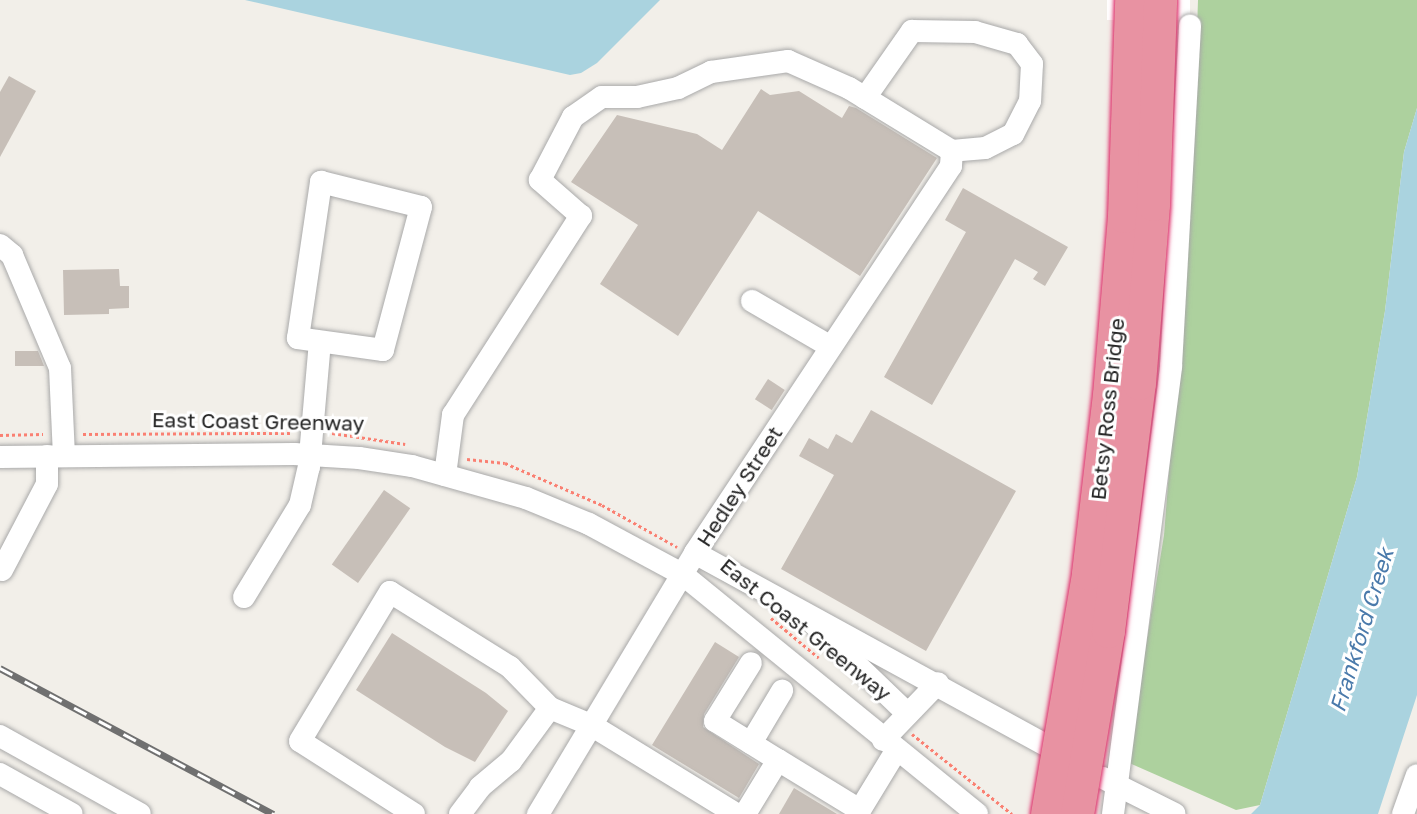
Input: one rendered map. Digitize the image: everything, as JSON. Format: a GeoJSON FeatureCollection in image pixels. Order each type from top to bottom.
{"type":"FeatureCollection","features":[{"type":"Feature","properties":{"kind":"highway","name":"Betsy Ross Bridge"},"geometry":{"type":"LineString","coordinates":[[1047,814],[1088,573],[1109,395],[1125,195],[1131,0]]}},
{"type":"Feature","properties":{"kind":"highway","name":"Betsy Ross Bridge"},"geometry":{"type":"LineString","coordinates":[[1077,814],[1108,631],[1138,395],[1154,194],[1160,0]]}},
{"type":"Feature","properties":{"kind":"street"},"geometry":{"type":"LineString","coordinates":[[1113,814],[1171,366],[1190,26]]}},
{"type":"Feature","properties":{"kind":"street"},"geometry":{"type":"LineString","coordinates":[[446,465],[453,415],[581,216],[540,180],[573,117],[602,97],[637,97],[678,88],[711,72],[788,61],[865,98],[952,158],[985,148],[1013,134],[1030,101],[1032,64],[1017,44],[975,32],[912,31],[865,98]]}},
{"type":"Feature","properties":{"kind":"street","name":"Hedley Street"},"geometry":{"type":"LineString","coordinates":[[538,814],[690,562],[952,158]]}},
{"type":"Feature","properties":{"kind":"street"},"geometry":{"type":"LineString","coordinates":[[321,182],[422,207],[383,350],[320,342],[298,338],[321,182]]}},
{"type":"Feature","properties":{"kind":"street"},"geometry":{"type":"LineString","coordinates":[[0,245],[12,255],[60,368],[58,449],[47,484],[2,570]]}},
{"type":"Feature","properties":{"kind":"street"},"geometry":{"type":"LineString","coordinates":[[752,301],[831,347]]}},
{"type":"Feature","properties":{"kind":"street"},"geometry":{"type":"LineString","coordinates":[[244,597],[300,505],[311,444],[320,342]]}},
{"type":"Feature","properties":{"kind":"street"},"geometry":{"type":"LineString","coordinates":[[0,457],[58,449],[311,444],[359,458],[446,465],[589,524],[690,562],[802,610],[938,683],[1115,785],[1175,814]]}},
{"type":"Feature","properties":{"kind":"street"},"geometry":{"type":"LineString","coordinates":[[690,562],[890,746],[977,814]]}},
{"type":"Feature","properties":{"kind":"street"},"geometry":{"type":"LineString","coordinates":[[414,814],[300,741],[390,592],[510,667],[550,708],[591,725],[736,814]]}},
{"type":"Feature","properties":{"kind":"street"},"geometry":{"type":"LineString","coordinates":[[802,610],[904,719]]}},
{"type":"Feature","properties":{"kind":"street"},"geometry":{"type":"LineString","coordinates":[[751,663],[715,721],[864,812],[890,746],[904,719],[938,683]]}},
{"type":"Feature","properties":{"kind":"street"},"geometry":{"type":"LineString","coordinates":[[751,743],[782,691]]}},
{"type":"Feature","properties":{"kind":"street"},"geometry":{"type":"LineString","coordinates":[[460,814],[480,787],[511,761],[550,708]]}},
{"type":"Feature","properties":{"kind":"street"},"geometry":{"type":"LineString","coordinates":[[0,736],[140,814]]}},
{"type":"Feature","properties":{"kind":"street"},"geometry":{"type":"LineString","coordinates":[[29,752],[6,777],[72,814]]}},
{"type":"Feature","properties":{"kind":"street"},"geometry":{"type":"LineString","coordinates":[[746,814],[778,760]]}},
{"type":"Feature","properties":{"kind":"street"},"geometry":{"type":"LineString","coordinates":[[1402,814],[1417,775]]}},
{"type":"Feature","properties":{"kind":"path","name":"East Coast Greenway"},"geometry":{"type":"LineString","coordinates":[[0,435],[58,449],[311,444],[364,436],[446,465],[505,463],[602,505],[663,537],[690,562]]}},
{"type":"Feature","properties":{"kind":"path","name":"East Coast Greenway"},"geometry":{"type":"LineString","coordinates":[[764,612],[828,665]]}},
{"type":"Feature","properties":{"kind":"path","name":"East Coast Greenway"},"geometry":{"type":"LineString","coordinates":[[904,719],[1012,814]]}},
{"type":"Feature","properties":{"kind":"green space"},"geometry":{"type":"Polygon","coordinates":[[[1198,0],[1417,0],[1417,108],[1404,152],[1385,311],[1357,477],[1260,805],[1236,810],[1127,762],[1164,535],[1192,182],[1198,0]]]}},
{"type":"Feature","properties":{"kind":"water"},"geometry":{"type":"Polygon","coordinates":[[[245,0],[660,0],[597,63],[581,73],[570,75],[245,0]]]}},
{"type":"Feature","properties":{"kind":"water","name":"Frankford Creek"},"geometry":{"type":"Polygon","coordinates":[[[1417,108],[1417,695],[1378,814],[1251,814],[1260,805],[1357,477],[1385,311],[1404,152],[1417,108]]]}},
{"type":"Feature","properties":{"kind":"pier"},"geometry":{"type":"Polygon","coordinates":[[[1107,0],[1190,0],[1190,20],[1107,20],[1107,0]]]}},
{"type":"Feature","properties":{"kind":"building"},"geometry":{"type":"Polygon","coordinates":[[[9,76],[36,91],[0,157],[0,92],[9,76]]]}},
{"type":"Feature","properties":{"kind":"building"},"geometry":{"type":"Polygon","coordinates":[[[761,89],[770,95],[799,91],[842,118],[849,106],[856,108],[937,158],[860,276],[758,211],[678,336],[600,284],[638,225],[571,182],[617,115],[697,134],[722,150],[761,89]]]}},
{"type":"Feature","properties":{"kind":"building"},"geometry":{"type":"Polygon","coordinates":[[[963,188],[1068,247],[1045,286],[1033,279],[1038,272],[1015,259],[932,405],[884,377],[966,232],[945,220],[963,188]]]}},
{"type":"Feature","properties":{"kind":"building"},"geometry":{"type":"Polygon","coordinates":[[[119,269],[120,286],[129,286],[129,308],[109,309],[109,314],[64,315],[63,270],[119,269]]]}},
{"type":"Feature","properties":{"kind":"building"},"geometry":{"type":"Polygon","coordinates":[[[15,351],[38,351],[44,366],[15,366],[15,351]]]}},
{"type":"Feature","properties":{"kind":"building"},"geometry":{"type":"Polygon","coordinates":[[[768,379],[785,390],[772,410],[755,399],[768,379]]]}},
{"type":"Feature","properties":{"kind":"building"},"geometry":{"type":"Polygon","coordinates":[[[871,410],[1016,491],[926,651],[781,569],[834,475],[799,456],[809,438],[828,449],[836,434],[852,443],[871,410]]]}},
{"type":"Feature","properties":{"kind":"building"},"geometry":{"type":"Polygon","coordinates":[[[384,490],[410,508],[358,583],[332,565],[384,490]]]}},
{"type":"Feature","properties":{"kind":"building"},"geometry":{"type":"Polygon","coordinates":[[[392,633],[486,693],[508,711],[475,762],[445,747],[356,690],[392,633]]]}},
{"type":"Feature","properties":{"kind":"building"},"geometry":{"type":"Polygon","coordinates":[[[715,642],[739,657],[704,714],[703,727],[759,764],[739,798],[652,745],[715,642]]]}},
{"type":"Feature","properties":{"kind":"building"},"geometry":{"type":"Polygon","coordinates":[[[794,788],[837,814],[779,814],[794,788]]]}},
{"type":"Feature","properties":{"kind":"railway"},"geometry":{"type":"LineString","coordinates":[[0,668],[273,814]]}}]}
